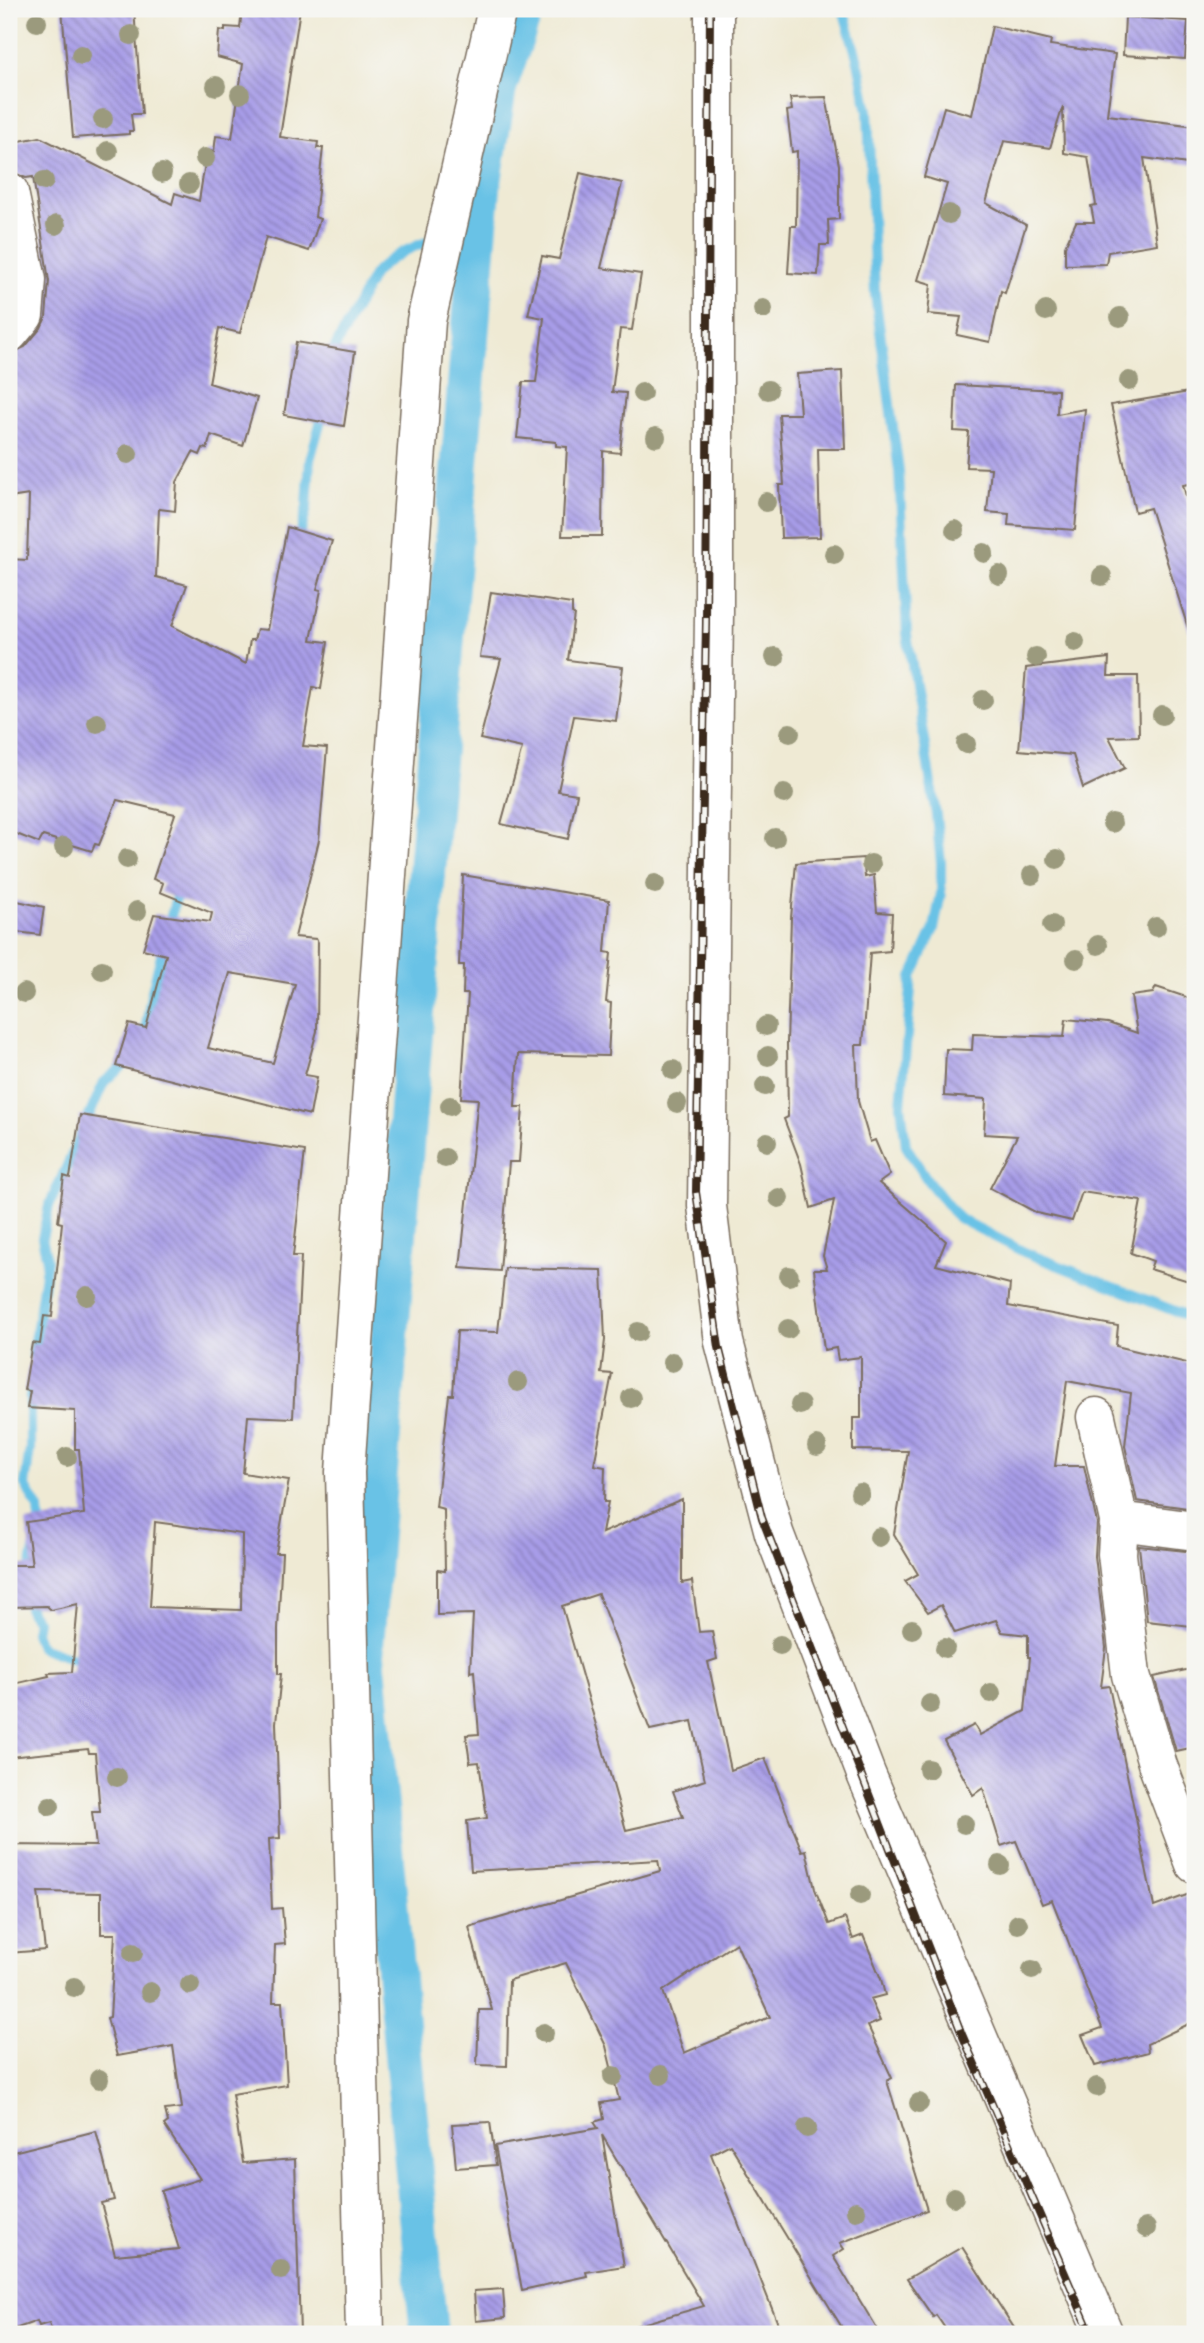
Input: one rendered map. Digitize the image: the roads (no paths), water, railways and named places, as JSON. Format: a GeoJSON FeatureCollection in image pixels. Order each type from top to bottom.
{"type":"FeatureCollection","features":[{"type":"Feature","properties":{"kind":"street"},"geometry":{"type":"LineString","coordinates":[[365,2334],[345,1472],[426,321],[498,9]]}},
{"type":"Feature","properties":{"kind":"street"},"geometry":{"type":"LineString","coordinates":[[714,9],[714,612],[708,1206],[724,1342],[774,1532],[861,1762],[1104,2334]]}},
{"type":"Feature","properties":{"kind":"street"},"geometry":{"type":"LineString","coordinates":[[9,192],[27,281],[24,315],[9,333]]}},
{"type":"Feature","properties":{"kind":"street"},"geometry":{"type":"LineString","coordinates":[[1096,1417],[1119,1521],[1117,1554],[1132,1675],[1158,1766],[1195,1864]]}},
{"type":"Feature","properties":{"kind":"street"},"geometry":{"type":"LineString","coordinates":[[1119,1521],[1195,1531]]}},
{"type":"Feature","properties":{"kind":"waterway"},"geometry":{"type":"LineString","coordinates":[[429,2334],[365,1645],[482,187],[498,87],[525,9]]}},
{"type":"Feature","properties":{"kind":"waterway"},"geometry":{"type":"LineString","coordinates":[[843,9],[858,61],[868,111],[875,294],[899,471],[907,634],[936,815],[941,863],[941,893],[934,929],[912,977],[901,1105],[906,1146],[928,1181],[958,1218],[1024,1252],[1195,1319]]}},
{"type":"Feature","properties":{"kind":"waterway"},"geometry":{"type":"LineString","coordinates":[[454,231],[480,221]]}},
{"type":"Feature","properties":{"kind":"waterway"},"geometry":{"type":"LineString","coordinates":[[329,359],[374,274],[395,256],[436,238]]}},
{"type":"Feature","properties":{"kind":"waterway"},"geometry":{"type":"LineString","coordinates":[[298,544],[307,507],[310,460],[324,409]]}},
{"type":"Feature","properties":{"kind":"waterway"},"geometry":{"type":"LineString","coordinates":[[144,1040],[151,995],[179,885]]}},
{"type":"Feature","properties":{"kind":"waterway"},"geometry":{"type":"LineString","coordinates":[[33,1355],[47,1260],[42,1238],[49,1206],[104,1082],[132,1059]]}},
{"type":"Feature","properties":{"kind":"waterway"},"geometry":{"type":"LineString","coordinates":[[28,1579],[40,1523],[39,1509],[25,1485],[30,1449],[30,1395]]}},
{"type":"Feature","properties":{"kind":"waterway"},"geometry":{"type":"LineString","coordinates":[[26,1595],[30,1612],[37,1621],[35,1632],[40,1647],[83,1662]]}},
{"type":"Feature","properties":{"kind":"railway"},"geometry":{"type":"LineString","coordinates":[[710,9],[706,623],[696,1192],[719,1347],[762,1518],[961,2032],[1091,2334]]}}]}
